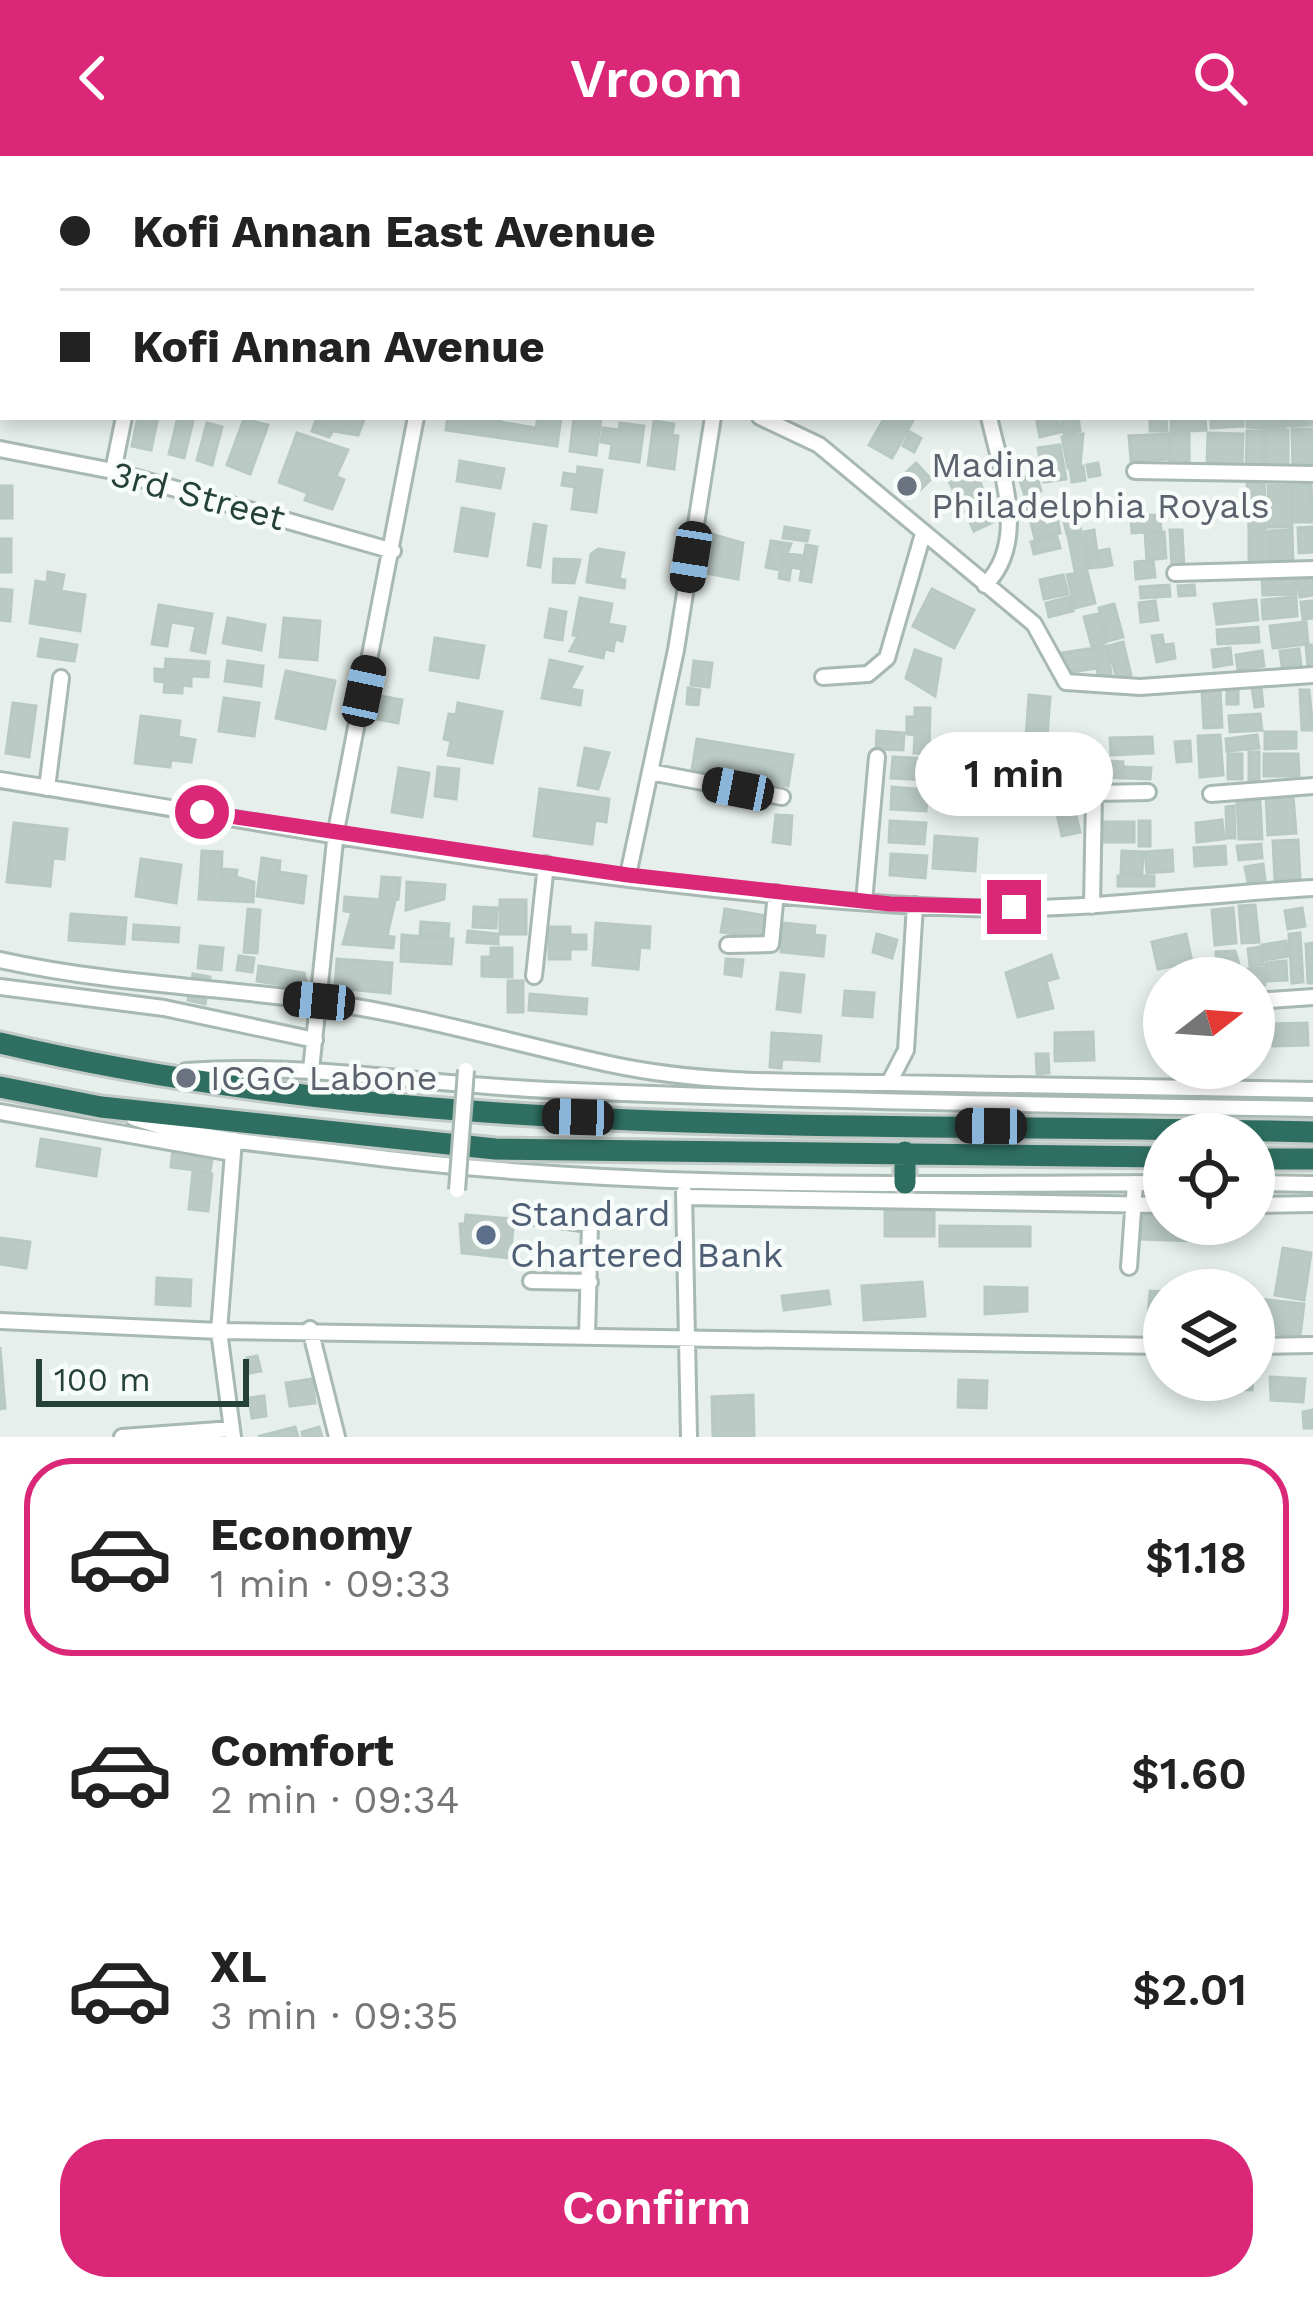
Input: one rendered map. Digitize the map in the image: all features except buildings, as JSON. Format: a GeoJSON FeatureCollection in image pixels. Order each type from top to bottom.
{"type":"FeatureCollection","features":[{"type":"Feature","properties":{"kind":"highway"},"geometry":{"type":"LineString","coordinates":[[0,1043],[80,1062],[487,1115],[895,1103],[1313,1132]]}},
{"type":"Feature","properties":{"kind":"highway"},"geometry":{"type":"LineString","coordinates":[[0,1087],[101,1107],[495,1149],[1143,1157]]}},
{"type":"Feature","properties":{"kind":"highway"},"geometry":{"type":"LineString","coordinates":[[905,1152],[905,1183]]}},
{"type":"Feature","properties":{"kind":"highway"},"geometry":{"type":"LineString","coordinates":[[1275,1159],[1313,1160]]}},
{"type":"Feature","properties":{"kind":"street"},"geometry":{"type":"LineString","coordinates":[[113,471],[123,420]]}},
{"type":"Feature","properties":{"kind":"street"},"geometry":{"type":"LineString","coordinates":[[311,1070],[336,832],[415,420]]}},
{"type":"Feature","properties":{"kind":"street"},"geometry":{"type":"LineString","coordinates":[[628,875],[712,420]]}},
{"type":"Feature","properties":{"kind":"street"},"geometry":{"type":"LineString","coordinates":[[766,420],[819,446],[1034,624],[1066,682],[1140,687],[1313,674]]}},
{"type":"Feature","properties":{"kind":"street"},"geometry":{"type":"LineString","coordinates":[[985,585],[1002,569],[1010,536],[990,420]]}},
{"type":"Feature","properties":{"kind":"street","name":"3rd Street"},"geometry":{"type":"LineString","coordinates":[[0,449],[113,471],[393,550]]}},
{"type":"Feature","properties":{"kind":"street"},"geometry":{"type":"LineString","coordinates":[[1135,471],[1313,474]]}},
{"type":"Feature","properties":{"kind":"street"},"geometry":{"type":"LineString","coordinates":[[824,677],[853,678],[876,670],[887,658],[923,534]]}},
{"type":"Feature","properties":{"kind":"street"},"geometry":{"type":"LineString","coordinates":[[1175,573],[1313,569]]}},
{"type":"Feature","properties":{"kind":"street"},"geometry":{"type":"LineString","coordinates":[[46,788],[61,678]]}},
{"type":"Feature","properties":{"kind":"street"},"geometry":{"type":"LineString","coordinates":[[865,902],[877,757]]}},
{"type":"Feature","properties":{"kind":"street"},"geometry":{"type":"LineString","coordinates":[[650,772],[782,797]]}},
{"type":"Feature","properties":{"kind":"street"},"geometry":{"type":"LineString","coordinates":[[0,780],[546,864],[865,902],[1092,906],[1201,893],[1313,888]]}},
{"type":"Feature","properties":{"kind":"street"},"geometry":{"type":"LineString","coordinates":[[1211,794],[1313,786]]}},
{"type":"Feature","properties":{"kind":"street"},"geometry":{"type":"LineString","coordinates":[[1092,906],[1094,794],[1148,792]]}},
{"type":"Feature","properties":{"kind":"street"},"geometry":{"type":"LineString","coordinates":[[534,976],[546,864]]}},
{"type":"Feature","properties":{"kind":"street"},"geometry":{"type":"LineString","coordinates":[[728,945],[770,944],[776,892]]}},
{"type":"Feature","properties":{"kind":"street"},"geometry":{"type":"LineString","coordinates":[[895,1103],[906,1050],[914,905]]}},
{"type":"Feature","properties":{"kind":"street"},"geometry":{"type":"LineString","coordinates":[[0,960],[181,988],[319,1001],[648,1070],[788,1082],[895,1103],[1313,1090]]}},
{"type":"Feature","properties":{"kind":"street"},"geometry":{"type":"LineString","coordinates":[[0,988],[164,1008],[314,1040]]}},
{"type":"Feature","properties":{"kind":"street"},"geometry":{"type":"LineString","coordinates":[[1275,1000],[1313,997]]}},
{"type":"Feature","properties":{"kind":"street"},"geometry":{"type":"LineString","coordinates":[[168,1072],[254,1066],[430,1086],[895,1103],[1313,1109]]}},
{"type":"Feature","properties":{"kind":"street"},"geometry":{"type":"LineString","coordinates":[[458,1190],[466,1070]]}},
{"type":"Feature","properties":{"kind":"street"},"geometry":{"type":"LineString","coordinates":[[101,1107],[233,1146]]}},
{"type":"Feature","properties":{"kind":"street"},"geometry":{"type":"LineString","coordinates":[[0,1112],[233,1146],[684,1189],[1143,1205]]}},
{"type":"Feature","properties":{"kind":"street"},"geometry":{"type":"LineString","coordinates":[[122,1437],[232,1433],[219,1331],[233,1146]]}},
{"type":"Feature","properties":{"kind":"street"},"geometry":{"type":"LineString","coordinates":[[1129,1267],[1135,1183]]}},
{"type":"Feature","properties":{"kind":"street"},"geometry":{"type":"LineString","coordinates":[[684,1189],[1143,1183]]}},
{"type":"Feature","properties":{"kind":"street"},"geometry":{"type":"LineString","coordinates":[[1275,1183],[1313,1184]]}},
{"type":"Feature","properties":{"kind":"street"},"geometry":{"type":"LineString","coordinates":[[684,1189],[688,1437]]}},
{"type":"Feature","properties":{"kind":"street"},"geometry":{"type":"LineString","coordinates":[[1275,1204],[1313,1204]]}},
{"type":"Feature","properties":{"kind":"street"},"geometry":{"type":"LineString","coordinates":[[536,1217],[590,1224],[586,1336]]}},
{"type":"Feature","properties":{"kind":"street"},"geometry":{"type":"LineString","coordinates":[[531,1281],[590,1282]]}},
{"type":"Feature","properties":{"kind":"street"},"geometry":{"type":"LineString","coordinates":[[0,1322],[219,1331],[310,1328],[1143,1346]]}},
{"type":"Feature","properties":{"kind":"street"},"geometry":{"type":"LineString","coordinates":[[310,1328],[337,1437]]}},
{"type":"Feature","properties":{"kind":"street"},"geometry":{"type":"LineString","coordinates":[[1275,1346],[1313,1346]]}},
{"type":"Feature","properties":{"kind":"place","name":"Madina Philadelphia Royals"},"geometry":{"type":"Point","coordinates":[907,486]}},
{"type":"Feature","properties":{"kind":"place","name":"ICGC Labone"},"geometry":{"type":"Point","coordinates":[186,1078]}},
{"type":"Feature","properties":{"kind":"place","name":"Standard Chartered Bank"},"geometry":{"type":"Point","coordinates":[486,1235]}},
{"type":"Feature","properties":{"kind":"route"},"geometry":{"type":"LineString","coordinates":[[202,812],[628,875],[890,904],[1014,907]]}}]}
